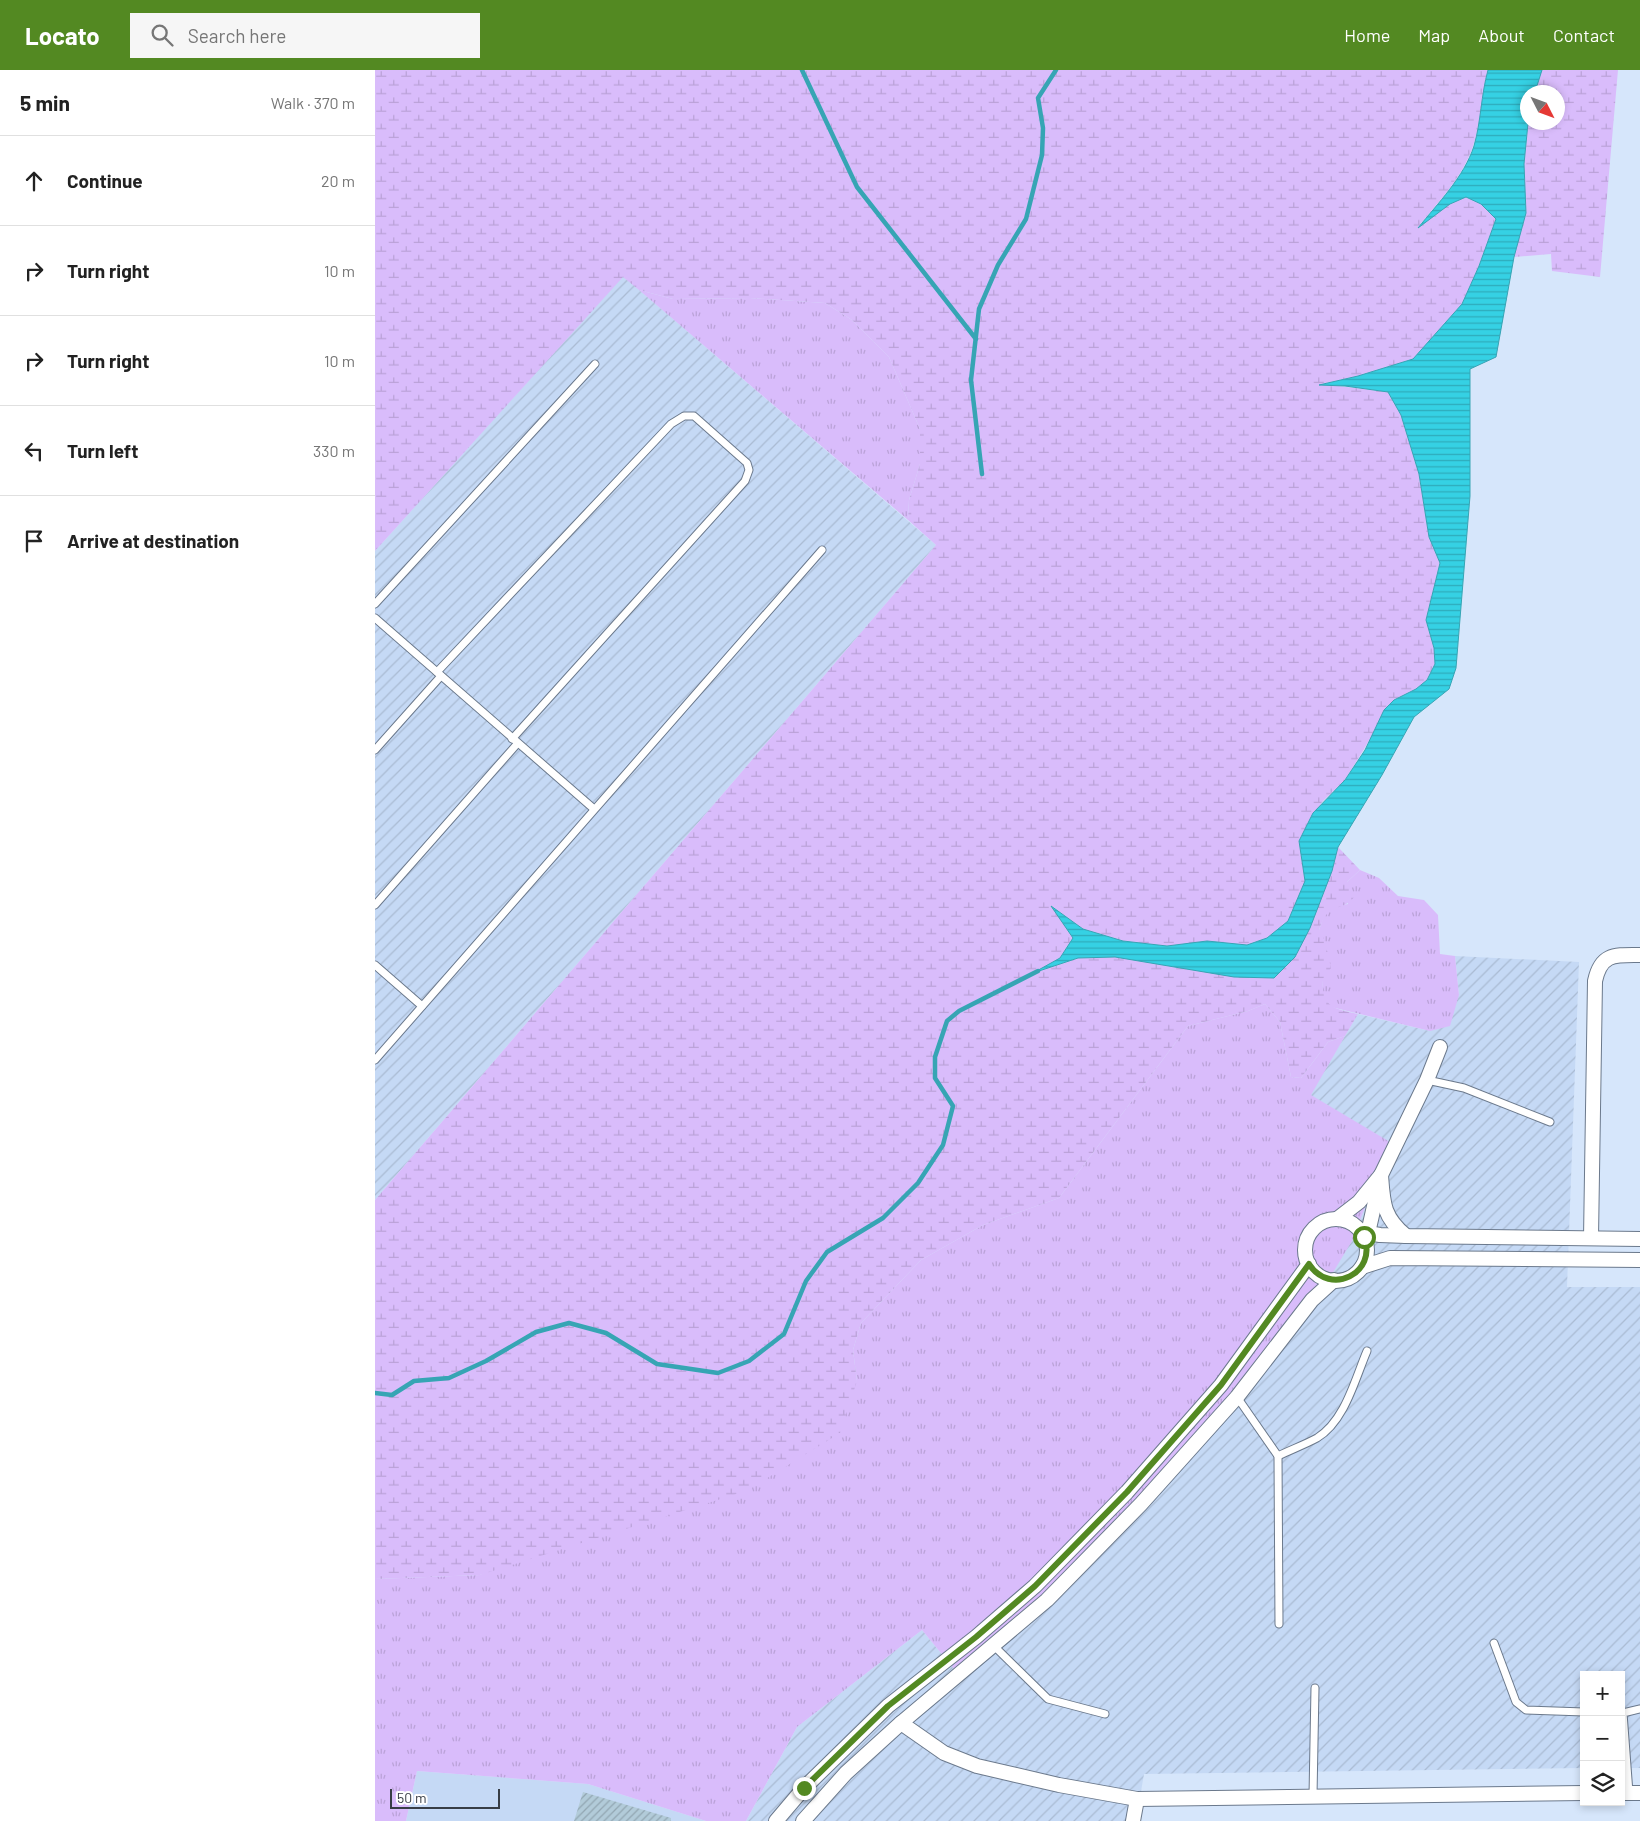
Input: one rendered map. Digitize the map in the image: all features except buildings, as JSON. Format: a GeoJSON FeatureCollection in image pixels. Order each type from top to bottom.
{"type":"FeatureCollection","features":[{"type":"Feature","properties":{"kind":"street"},"geometry":{"type":"LineString","coordinates":[[1591,1238],[1595,981],[1598,969],[1604,961],[1613,955],[1640,955]]}},
{"type":"Feature","properties":{"kind":"street"},"geometry":{"type":"LineString","coordinates":[[1362,1267],[1367,1249],[1364,1232],[1381,1175],[1427,1080],[1440,1047]]}},
{"type":"Feature","properties":{"kind":"street"},"geometry":{"type":"LineString","coordinates":[[1381,1175],[1387,1216],[1395,1227],[1406,1236]]}},
{"type":"Feature","properties":{"kind":"street"},"geometry":{"type":"LineString","coordinates":[[1334,1280],[1317,1274],[1309,1264],[1305,1252],[1310,1234],[1319,1224],[1337,1219],[1359,1202],[1381,1175]]}},
{"type":"Feature","properties":{"kind":"street"},"geometry":{"type":"LineString","coordinates":[[1337,1219],[1349,1222],[1364,1232],[1406,1236],[1640,1239]]}},
{"type":"Feature","properties":{"kind":"street"},"geometry":{"type":"LineString","coordinates":[[803,1821],[846,1773],[901,1723],[1047,1600],[1141,1504],[1237,1397],[1312,1300],[1334,1280],[1353,1276],[1362,1267],[1390,1258],[1640,1260]]}},
{"type":"Feature","properties":{"kind":"street"},"geometry":{"type":"LineString","coordinates":[[776,1821],[804,1788],[888,1706],[976,1637],[1035,1586],[1127,1492],[1221,1385],[1309,1264]]}},
{"type":"Feature","properties":{"kind":"street"},"geometry":{"type":"LineString","coordinates":[[901,1723],[944,1753],[977,1766],[1059,1785],[1137,1798],[1580,1794]]}},
{"type":"Feature","properties":{"kind":"street"},"geometry":{"type":"LineString","coordinates":[[1133,1821],[1137,1798]]}},
{"type":"Feature","properties":{"kind":"lane"},"geometry":{"type":"LineString","coordinates":[[375,604],[595,364]]}},
{"type":"Feature","properties":{"kind":"lane"},"geometry":{"type":"LineString","coordinates":[[375,750],[439,674],[671,424],[684,416],[694,416],[747,463],[749,470],[745,481],[515,741],[375,905]]}},
{"type":"Feature","properties":{"kind":"lane"},"geometry":{"type":"LineString","coordinates":[[375,1060],[822,550]]}},
{"type":"Feature","properties":{"kind":"lane"},"geometry":{"type":"LineString","coordinates":[[375,618],[593,809]]}},
{"type":"Feature","properties":{"kind":"lane"},"geometry":{"type":"LineString","coordinates":[[375,965],[421,1006]]}},
{"type":"Feature","properties":{"kind":"lane"},"geometry":{"type":"LineString","coordinates":[[1427,1080],[1464,1088],[1550,1122]]}},
{"type":"Feature","properties":{"kind":"lane"},"geometry":{"type":"LineString","coordinates":[[1278,1456],[1318,1437],[1332,1424],[1344,1406],[1367,1351]]}},
{"type":"Feature","properties":{"kind":"lane"},"geometry":{"type":"LineString","coordinates":[[1237,1397],[1278,1456],[1279,1624]]}},
{"type":"Feature","properties":{"kind":"lane"},"geometry":{"type":"LineString","coordinates":[[1494,1643],[1516,1702],[1526,1710],[1580,1712]]}},
{"type":"Feature","properties":{"kind":"lane"},"geometry":{"type":"LineString","coordinates":[[994,1646],[1048,1699],[1105,1714]]}},
{"type":"Feature","properties":{"kind":"lane"},"geometry":{"type":"LineString","coordinates":[[1313,1796],[1315,1688]]}},
{"type":"Feature","properties":{"kind":"lane"},"geometry":{"type":"LineString","coordinates":[[1625,1712],[1640,1709]]}},
{"type":"Feature","properties":{"kind":"lane"},"geometry":{"type":"LineString","coordinates":[[1622,1716],[1630,1793]]}},
{"type":"Feature","properties":{"kind":"shaded area"},"geometry":{"type":"Polygon","coordinates":[[[623,276],[936,545],[375,1200],[375,551],[623,276]]]}},
{"type":"Feature","properties":{"kind":"shaded area"},"geometry":{"type":"Polygon","coordinates":[[[1455,956],[1579,962],[1567,1287],[1640,1287],[1640,1768],[1625,1768],[1625,1671],[1580,1671],[1580,1768],[1144,1774],[1136,1821],[746,1821],[797,1727],[922,1630],[959,1675],[1358,1014],[1430,1031],[1459,995],[1455,956]]]}},
{"type":"Feature","properties":{"kind":"shaded area"},"geometry":{"type":"Polygon","coordinates":[[[417,1771],[588,1784],[706,1821],[406,1821],[417,1771]]]}},
{"type":"Feature","properties":{"kind":"green space"},"geometry":{"type":"Polygon","coordinates":[[[375,70],[1488,70],[1478,128],[1469,157],[1450,188],[1419,226],[1450,204],[1466,197],[1481,204],[1496,219],[1479,266],[1462,304],[1413,359],[1358,376],[1322,384],[1388,392],[1401,415],[1419,474],[1429,537],[1440,563],[1426,620],[1434,648],[1435,664],[1427,680],[1416,689],[1394,700],[1345,780],[1322,802],[1299,841],[1305,881],[1288,921],[1267,938],[1247,945],[1207,941],[1167,946],[1123,941],[1083,929],[1053,907],[1073,938],[1060,958],[1037,972],[1078,958],[1115,957],[1274,978],[1332,871],[1338,847],[1360,870],[1347,882],[1355,896],[1345,905],[1331,910],[1323,920],[1319,930],[1325,941],[1331,968],[1322,980],[1325,997],[1331,1006],[1358,1014],[1345,1036],[1328,1042],[1301,1078],[1291,1077],[1280,1022],[1265,1004],[1248,1011],[1188,1026],[1059,1198],[983,1225],[921,1260],[861,1323],[853,1350],[857,1381],[840,1433],[746,1491],[480,1575],[375,1579],[375,1200],[936,545],[908,520],[909,500],[920,464],[920,429],[889,357],[852,320],[825,303],[750,298],[673,299],[639,290],[623,277],[375,551],[375,70]]]}},
{"type":"Feature","properties":{"kind":"green space"},"geometry":{"type":"Polygon","coordinates":[[[1542,70],[1618,70],[1600,277],[1552,271],[1551,254],[1514,257],[1496,357],[1470,369],[1470,496],[1429,390],[1524,164],[1527,130],[1565,130],[1565,85],[1537,85],[1542,70]]]}},
{"type":"Feature","properties":{"kind":"green space"},"geometry":{"type":"Polygon","coordinates":[[[639,290],[673,299],[750,298],[825,303],[852,320],[889,357],[920,429],[920,464],[909,500],[908,520],[639,290]]]}},
{"type":"Feature","properties":{"kind":"green space"},"geometry":{"type":"Polygon","coordinates":[[[1360,870],[1379,878],[1398,896],[1424,900],[1438,915],[1440,954],[1455,956],[1459,995],[1450,1026],[1430,1031],[1331,1007],[1323,997],[1319,930],[1324,916],[1333,907],[1348,904],[1347,882],[1360,870]]]}},
{"type":"Feature","properties":{"kind":"green space"},"geometry":{"type":"Polygon","coordinates":[[[1265,1004],[1280,1022],[1291,1077],[1301,1078],[1328,1042],[1345,1036],[1311,1095],[1390,1142],[1352,1241],[1323,1289],[1210,1428],[1047,1603],[959,1675],[922,1630],[797,1727],[746,1821],[706,1821],[588,1784],[417,1771],[406,1821],[375,1821],[375,1579],[480,1575],[857,1381],[853,1350],[861,1323],[921,1260],[983,1225],[1059,1198],[1188,1026],[1248,1011],[1265,1004]]]}},
{"type":"Feature","properties":{"kind":"water"},"geometry":{"type":"Polygon","coordinates":[[[1488,70],[1542,70],[1537,85],[1520,85],[1520,130],[1527,130],[1524,164],[1526,213],[1514,257],[1496,357],[1470,369],[1470,496],[1456,668],[1449,689],[1414,717],[1382,775],[1338,847],[1332,871],[1310,928],[1295,957],[1274,978],[1234,977],[1115,957],[1078,958],[1033,973],[1060,958],[1073,938],[1051,906],[1083,929],[1123,941],[1167,946],[1207,941],[1247,945],[1267,938],[1288,921],[1305,881],[1299,841],[1313,813],[1345,780],[1365,750],[1384,710],[1394,700],[1416,689],[1427,680],[1435,664],[1434,648],[1426,620],[1440,563],[1429,537],[1419,474],[1401,415],[1388,392],[1345,386],[1319,385],[1358,376],[1413,359],[1462,304],[1479,266],[1496,219],[1481,204],[1466,197],[1450,204],[1418,228],[1450,189],[1470,157],[1476,137],[1488,70]]]}},
{"type":"Feature","properties":{"kind":"waterway"},"geometry":{"type":"LineString","coordinates":[[802,70],[857,187],[976,339]]}},
{"type":"Feature","properties":{"kind":"waterway"},"geometry":{"type":"LineString","coordinates":[[982,474],[971,380],[979,309],[998,265],[1026,219],[1042,155],[1043,128],[1038,98],[1056,70]]}},
{"type":"Feature","properties":{"kind":"waterway"},"geometry":{"type":"LineString","coordinates":[[375,1393],[392,1395],[414,1381],[449,1378],[486,1361],[536,1332],[569,1323],[606,1333],[657,1364],[718,1373],[749,1361],[784,1334],[806,1281],[827,1252],[883,1218],[918,1183],[943,1145],[953,1106],[935,1078],[935,1057],[947,1021],[959,1011],[1038,971]]}},
{"type":"Feature","properties":{"kind":"route"},"geometry":{"type":"LineString","coordinates":[[804,1788],[888,1706],[976,1637],[1035,1586],[1127,1492],[1221,1385],[1295,1287],[1309,1264],[1317,1274],[1328,1280],[1341,1280],[1353,1276],[1365,1261],[1367,1243],[1364,1237]]}}]}
